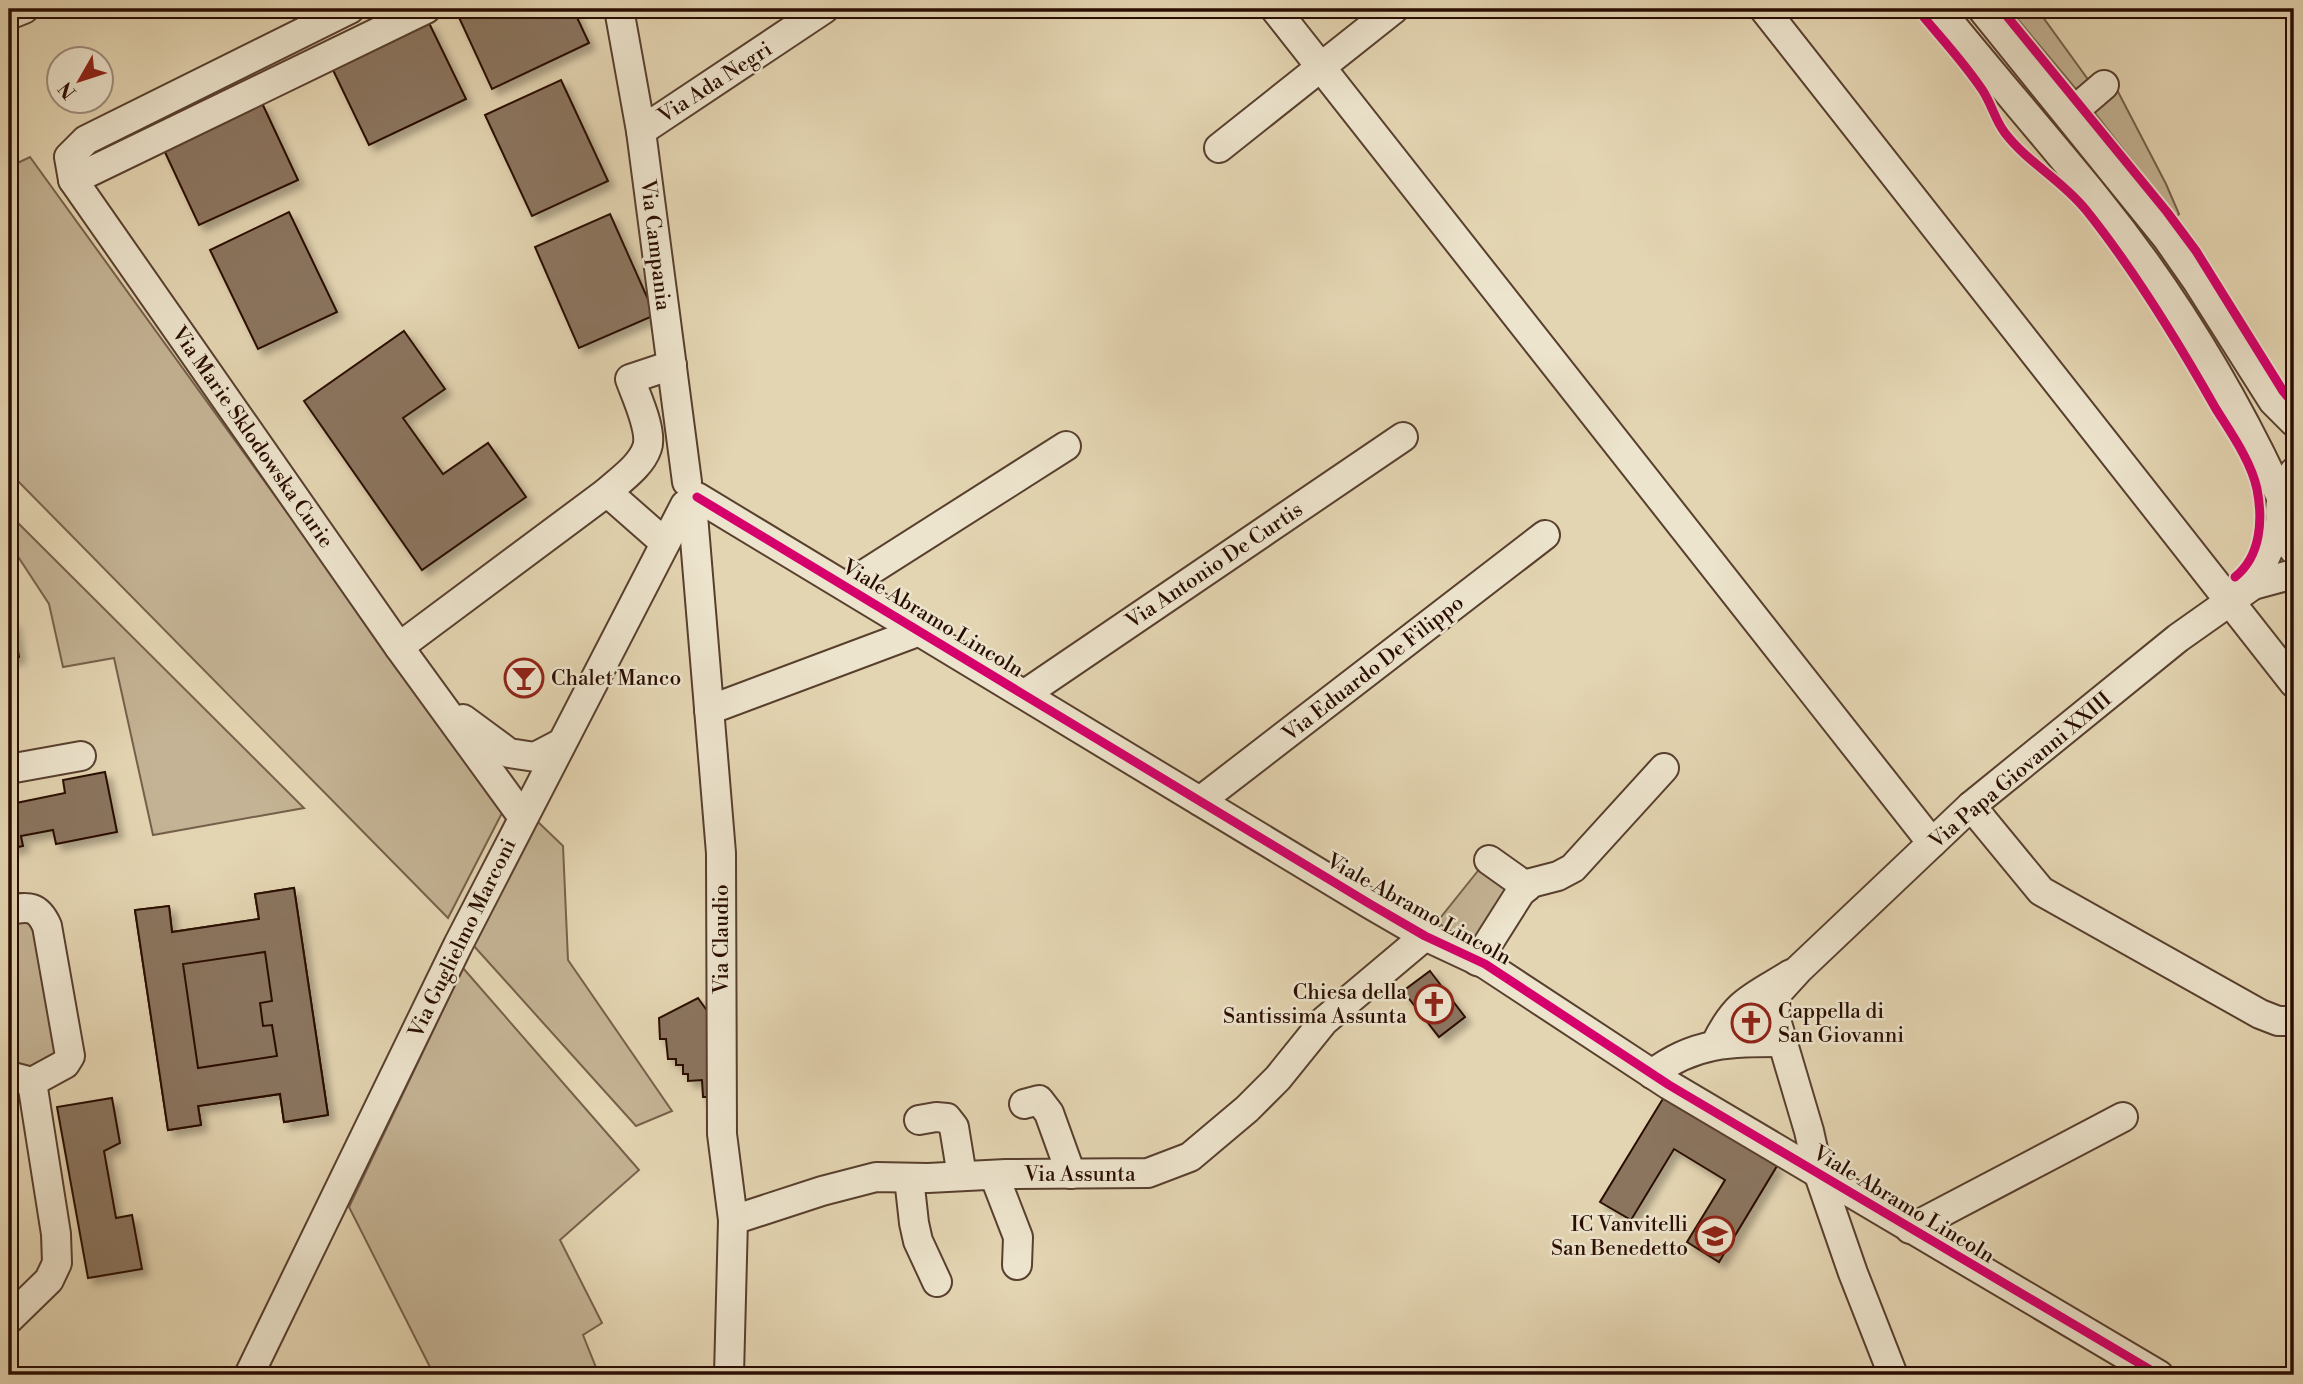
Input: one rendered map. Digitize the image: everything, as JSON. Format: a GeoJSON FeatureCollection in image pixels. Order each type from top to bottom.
{"type":"FeatureCollection","features":[{"type":"Feature","properties":{"kind":"street"},"geometry":{"type":"LineString","coordinates":[[9,15],[24,9]]}},
{"type":"Feature","properties":{"kind":"street"},"geometry":{"type":"LineString","coordinates":[[350,9],[86,140],[69,157],[73,180],[426,9]]}},
{"type":"Feature","properties":{"kind":"street","name":"Via Campania"},"geometry":{"type":"LineString","coordinates":[[619,9],[641,131],[690,497]]}},
{"type":"Feature","properties":{"kind":"street","name":"Via Ada Negri"},"geometry":{"type":"LineString","coordinates":[[641,131],[824,9]]}},
{"type":"Feature","properties":{"kind":"street"},"geometry":{"type":"LineString","coordinates":[[1275,9],[1932,843]]}},
{"type":"Feature","properties":{"kind":"street"},"geometry":{"type":"LineString","coordinates":[[1219,148],[1394,9]]}},
{"type":"Feature","properties":{"kind":"street"},"geometry":{"type":"LineString","coordinates":[[1764,9],[2242,594],[2294,683]]}},
{"type":"Feature","properties":{"kind":"street"},"geometry":{"type":"LineString","coordinates":[[1939,9],[2097,199],[2176,309],[2285,497],[2284,535],[2294,550]]}},
{"type":"Feature","properties":{"kind":"street"},"geometry":{"type":"LineString","coordinates":[[1982,9],[2167,238],[2273,401],[2294,422]]}},
{"type":"Feature","properties":{"kind":"street"},"geometry":{"type":"LineString","coordinates":[[2069,115],[2102,87]]}},
{"type":"Feature","properties":{"kind":"street","name":"Via Marie Sklodowska Curie"},"geometry":{"type":"LineString","coordinates":[[73,180],[399,647],[522,816]]}},
{"type":"Feature","properties":{"kind":"street"},"geometry":{"type":"LineString","coordinates":[[399,647],[607,492],[636,465],[648,447],[648,430],[630,379],[672,365]]}},
{"type":"Feature","properties":{"kind":"street","name":"Via Antonio De Curtis"},"geometry":{"type":"LineString","coordinates":[[1025,694],[1403,437]]}},
{"type":"Feature","properties":{"kind":"street"},"geometry":{"type":"LineString","coordinates":[[845,586],[1066,446]]}},
{"type":"Feature","properties":{"kind":"street"},"geometry":{"type":"LineString","coordinates":[[607,492],[665,543]]}},
{"type":"Feature","properties":{"kind":"street","name":"Via Guglielmo Marconi"},"geometry":{"type":"LineString","coordinates":[[249,1375],[522,816],[690,497]]}},
{"type":"Feature","properties":{"kind":"street","name":"Viale Abramo Lincoln"},"geometry":{"type":"LineString","coordinates":[[690,497],[845,586],[1424,936],[1477,961],[1652,1074],[2159,1375]]}},
{"type":"Feature","properties":{"kind":"street","name":"Via Claudio"},"geometry":{"type":"LineString","coordinates":[[690,497],[721,853],[722,1134],[733,1220],[729,1375]]}},
{"type":"Feature","properties":{"kind":"street"},"geometry":{"type":"LineString","coordinates":[[2242,594],[2285,497]]}},
{"type":"Feature","properties":{"kind":"street","name":"Via Eduardo De Filippo"},"geometry":{"type":"LineString","coordinates":[[1200,801],[1545,535]]}},
{"type":"Feature","properties":{"kind":"street","name":"Via Papa Giovanni XXIII"},"geometry":{"type":"LineString","coordinates":[[1893,1375],[1853,1273],[1818,1172],[1809,1131],[1774,1013],[1778,992],[1971,806],[2178,638],[2242,594],[2294,574]]}},
{"type":"Feature","properties":{"kind":"street"},"geometry":{"type":"LineString","coordinates":[[709,710],[920,631]]}},
{"type":"Feature","properties":{"kind":"street","name":"Via Marie Sklodowska Curie"},"geometry":{"type":"LineString","coordinates":[[433,693],[482,735],[509,753],[535,757],[560,744]]}},
{"type":"Feature","properties":{"kind":"street"},"geometry":{"type":"LineString","coordinates":[[9,769],[81,756]]}},
{"type":"Feature","properties":{"kind":"street"},"geometry":{"type":"LineString","coordinates":[[1477,961],[1520,892],[1531,883],[1558,876],[1573,868],[1664,768]]}},
{"type":"Feature","properties":{"kind":"street"},"geometry":{"type":"LineString","coordinates":[[1971,806],[2041,891],[2260,1014],[2278,1021],[2294,1021]]}},
{"type":"Feature","properties":{"kind":"street"},"geometry":{"type":"LineString","coordinates":[[1489,860],[1527,887]]}},
{"type":"Feature","properties":{"kind":"street"},"geometry":{"type":"LineString","coordinates":[[9,910],[23,907],[34,909],[43,916],[70,1056],[65,1065],[20,1079],[56,1234],[57,1263],[49,1280],[9,1320]]}},
{"type":"Feature","properties":{"kind":"street","name":"Via Assunta"},"geometry":{"type":"LineString","coordinates":[[733,1220],[822,1191],[877,1177],[1148,1173],[1189,1157],[1247,1109],[1278,1078],[1324,1021],[1424,936]]}},
{"type":"Feature","properties":{"kind":"street","name":"Via Papa Giovanni XXIII"},"geometry":{"type":"LineString","coordinates":[[1715,1045],[1735,1011],[1752,996],[1799,969]]}},
{"type":"Feature","properties":{"kind":"street"},"geometry":{"type":"LineString","coordinates":[[1652,1074],[1673,1058],[1715,1045],[1781,1042]]}},
{"type":"Feature","properties":{"kind":"street"},"geometry":{"type":"LineString","coordinates":[[1024,1104],[1039,1100],[1049,1114],[1072,1174]]}},
{"type":"Feature","properties":{"kind":"street"},"geometry":{"type":"LineString","coordinates":[[919,1121],[936,1117],[947,1118],[954,1127],[962,1176]]}},
{"type":"Feature","properties":{"kind":"street"},"geometry":{"type":"LineString","coordinates":[[1910,1229],[2123,1117]]}},
{"type":"Feature","properties":{"kind":"street"},"geometry":{"type":"LineString","coordinates":[[994,1175],[1017,1237],[1017,1265]]}},
{"type":"Feature","properties":{"kind":"street"},"geometry":{"type":"LineString","coordinates":[[909,1178],[918,1241],[937,1282]]}},
{"type":"Feature","properties":{"kind":"shaded area"},"geometry":{"type":"Polygon","coordinates":[[[2009,9],[2037,9],[2092,85],[2080,94],[2009,9]]]}},
{"type":"Feature","properties":{"kind":"shaded area"},"geometry":{"type":"Polygon","coordinates":[[[2115,86],[2166,184],[2179,214],[2176,217],[2091,108],[2115,86]]]}},
{"type":"Feature","properties":{"kind":"shaded area"},"geometry":{"type":"Polygon","coordinates":[[[30,157],[503,811],[448,918],[9,472],[9,167],[30,157]]]}},
{"type":"Feature","properties":{"kind":"shaded area"},"geometry":{"type":"Polygon","coordinates":[[[9,514],[304,808],[153,835],[114,658],[63,667],[49,604],[15,552],[9,553],[9,514]]]}},
{"type":"Feature","properties":{"kind":"shaded area"},"geometry":{"type":"Polygon","coordinates":[[[536,820],[563,846],[568,960],[672,1111],[636,1126],[473,945],[536,820]]]}},
{"type":"Feature","properties":{"kind":"shaded area"},"geometry":{"type":"Polygon","coordinates":[[[1481,867],[1511,889],[1473,940],[1465,941],[1437,922],[1481,867]]]}},
{"type":"Feature","properties":{"kind":"shaded area"},"geometry":{"type":"Polygon","coordinates":[[[9,915],[43,916],[65,1064],[9,1069],[9,915]]]}},
{"type":"Feature","properties":{"kind":"shaded area"},"geometry":{"type":"Polygon","coordinates":[[[463,968],[639,1170],[560,1240],[602,1323],[583,1335],[599,1375],[434,1375],[349,1207],[463,968]]]}},
{"type":"Feature","properties":{"kind":"building"},"geometry":{"type":"Polygon","coordinates":[[[573,9],[589,43],[492,89],[456,11],[573,9]]]}},
{"type":"Feature","properties":{"kind":"building"},"geometry":{"type":"Polygon","coordinates":[[[429,23],[466,99],[369,145],[332,68],[429,23]]]}},
{"type":"Feature","properties":{"kind":"building"},"geometry":{"type":"Polygon","coordinates":[[[561,80],[608,181],[532,216],[485,115],[561,80]]]}},
{"type":"Feature","properties":{"kind":"building"},"geometry":{"type":"Polygon","coordinates":[[[262,103],[298,180],[199,225],[163,148],[262,103]]]}},
{"type":"Feature","properties":{"kind":"building"},"geometry":{"type":"Polygon","coordinates":[[[289,212],[337,312],[258,349],[210,250],[289,212]]]}},
{"type":"Feature","properties":{"kind":"building"},"geometry":{"type":"Polygon","coordinates":[[[610,214],[655,315],[579,348],[535,247],[610,214]]]}},
{"type":"Feature","properties":{"kind":"building"},"geometry":{"type":"Polygon","coordinates":[[[404,331],[445,389],[403,418],[443,474],[488,443],[526,497],[422,570],[304,401],[404,331]]]}},
{"type":"Feature","properties":{"kind":"building"},"geometry":{"type":"Polygon","coordinates":[[[13,621],[19,657],[9,659],[9,622],[13,621]]]}},
{"type":"Feature","properties":{"kind":"building"},"geometry":{"type":"Polygon","coordinates":[[[518,666],[525,669],[528,676],[525,683],[518,686],[511,683],[508,676],[511,669],[518,666]]]}},
{"type":"Feature","properties":{"kind":"building"},"geometry":{"type":"Polygon","coordinates":[[[105,772],[117,832],[56,844],[53,830],[21,836],[23,846],[9,849],[9,800],[11,804],[65,793],[63,780],[105,772]]]}},
{"type":"Feature","properties":{"kind":"building"},"geometry":{"type":"Polygon","coordinates":[[[294,888],[328,1115],[284,1122],[280,1094],[198,1106],[201,1125],[168,1130],[135,910],[169,906],[172,932],[259,919],[255,894],[294,888]],[[265,952],[183,964],[198,1068],[277,1056],[272,1025],[263,1026],[260,1003],[272,1001],[265,952]]]}},
{"type":"Feature","properties":{"kind":"building"},"geometry":{"type":"Polygon","coordinates":[[[294,888],[328,1115],[284,1122],[280,1094],[198,1106],[201,1125],[168,1130],[135,910],[169,906],[172,932],[259,919],[255,894],[294,888]]]}},
{"type":"Feature","properties":{"kind":"building"},"geometry":{"type":"Polygon","coordinates":[[[265,952],[272,1001],[260,1003],[263,1026],[272,1025],[277,1056],[198,1068],[183,964],[265,952]]]}},
{"type":"Feature","properties":{"kind":"building","name":"Chiesa della Santissima Assunta"},"geometry":{"type":"Polygon","coordinates":[[[1430,971],[1465,1017],[1439,1037],[1403,991],[1430,971]]]}},
{"type":"Feature","properties":{"kind":"building"},"geometry":{"type":"Polygon","coordinates":[[[698,998],[708,1012],[712,1097],[703,1097],[702,1080],[688,1081],[688,1074],[683,1074],[683,1065],[676,1065],[676,1059],[668,1059],[666,1039],[660,1039],[659,1018],[698,998]]]}},
{"type":"Feature","properties":{"kind":"building","name":"Cappella di San Giovanni"},"geometry":{"type":"Polygon","coordinates":[[[1747,1012],[1763,1025],[1756,1034],[1740,1021],[1747,1012]]]}},
{"type":"Feature","properties":{"kind":"building"},"geometry":{"type":"Polygon","coordinates":[[[1664,1097],[1777,1166],[1719,1262],[1687,1242],[1725,1180],[1674,1149],[1631,1220],[1600,1202],[1664,1097]]]}},
{"type":"Feature","properties":{"kind":"building"},"geometry":{"type":"Polygon","coordinates":[[[112,1098],[120,1143],[104,1151],[116,1218],[132,1215],[142,1269],[88,1278],[57,1107],[112,1098]]]}},
{"type":"Feature","properties":{"kind":"cycle path"},"geometry":{"type":"LineString","coordinates":[[1917,9],[1976,80],[1999,123],[2014,144],[2077,199],[2122,257],[2240,448],[2257,489],[2260,525],[2250,559],[2235,577]]}},
{"type":"Feature","properties":{"kind":"cycle path"},"geometry":{"type":"LineString","coordinates":[[2001,9],[2196,251],[2283,391],[2294,404]]}},
{"type":"Feature","properties":{"kind":"cycle path"},"geometry":{"type":"LineString","coordinates":[[697,497],[1370,904],[1425,936],[1485,964],[1669,1085],[2159,1375]]}},
{"type":"Feature","properties":{"kind":"place","name":"Chalet Manco"},"geometry":{"type":"Point","coordinates":[524,678]}},
{"type":"Feature","properties":{"kind":"place","name":"Chiesa della Santissima Assunta"},"geometry":{"type":"Point","coordinates":[1434,1004]}},
{"type":"Feature","properties":{"kind":"place","name":"Cappella di San Giovanni"},"geometry":{"type":"Point","coordinates":[1751,1023]}},
{"type":"Feature","properties":{"kind":"place","name":"IC Vanvitelli San Benedetto"},"geometry":{"type":"Point","coordinates":[1715,1236]}}]}
